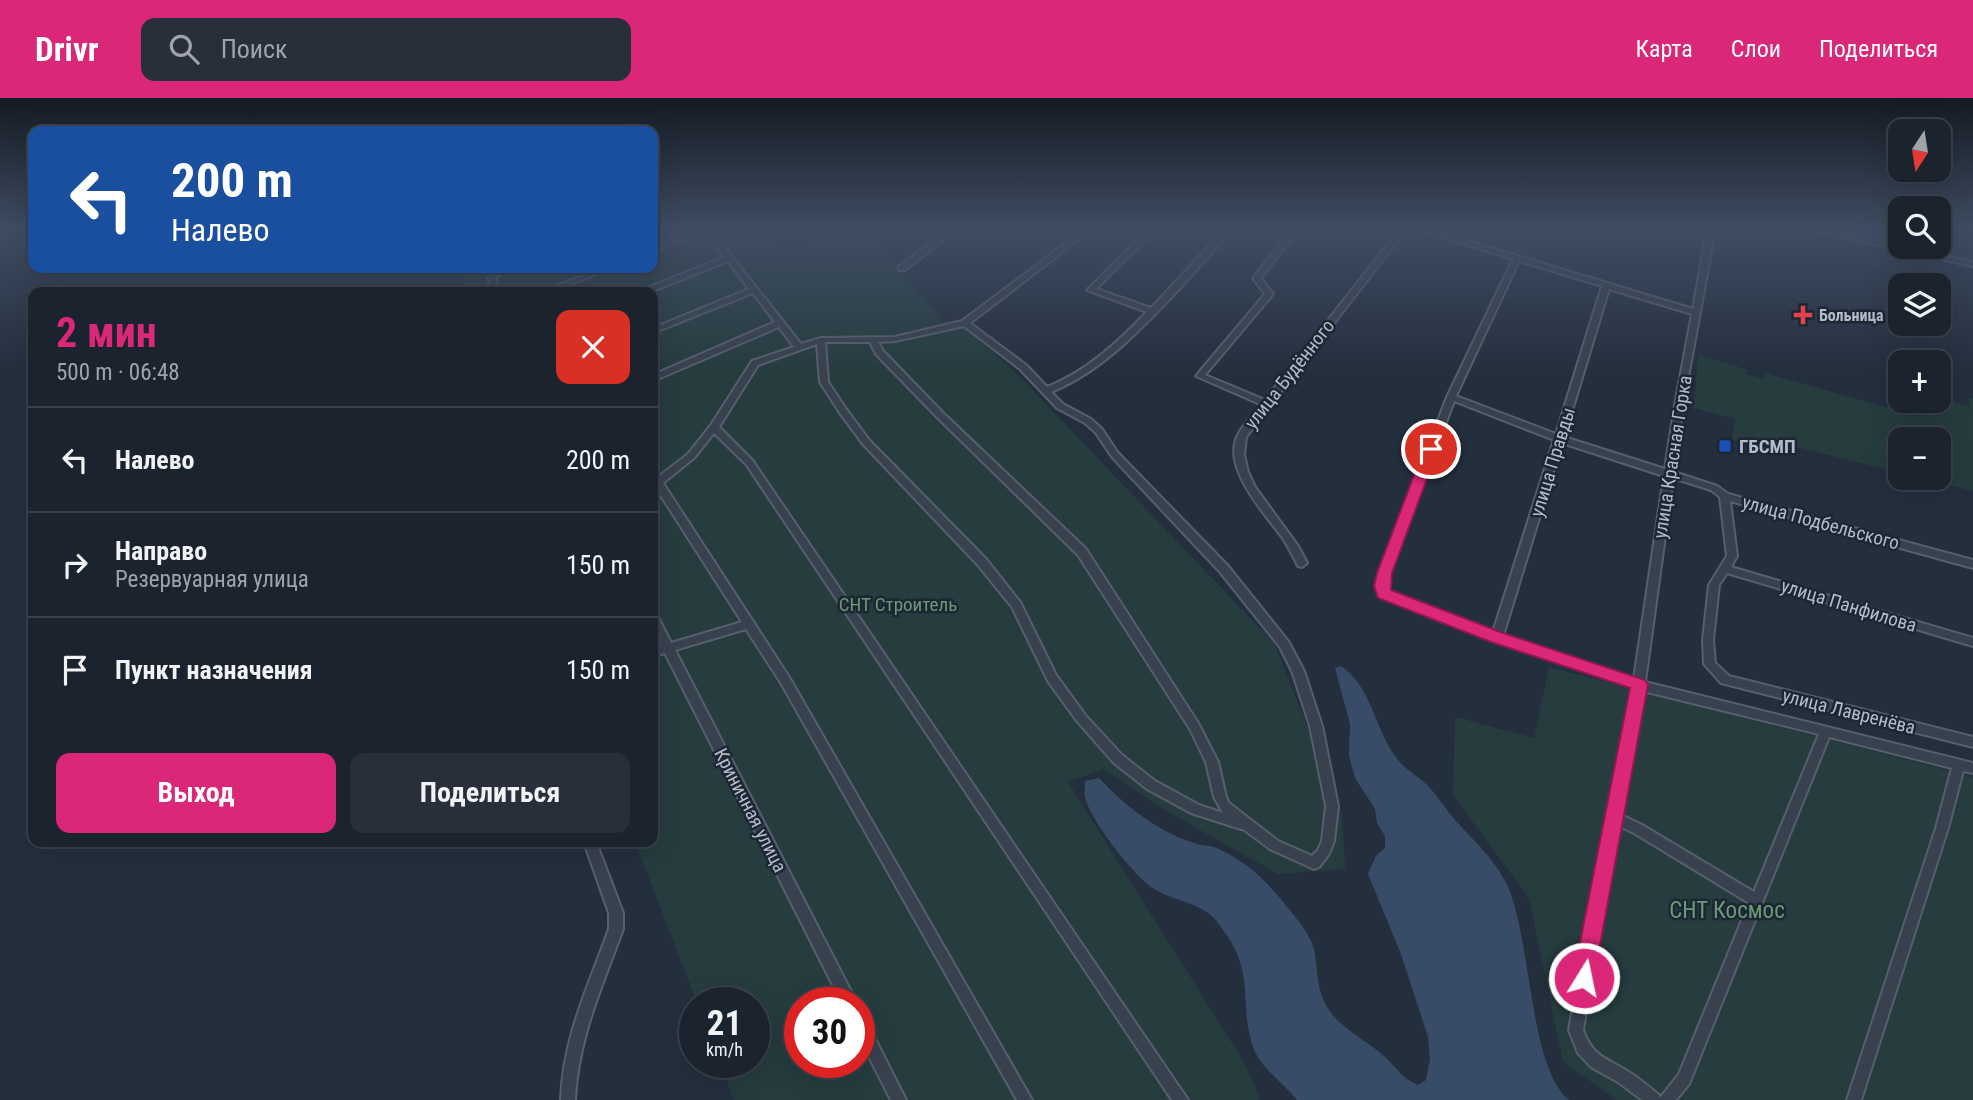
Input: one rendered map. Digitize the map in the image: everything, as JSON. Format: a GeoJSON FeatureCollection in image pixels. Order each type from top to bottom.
{"type":"FeatureCollection","features":[{"type":"Feature","properties":{"kind":"street"},"geometry":{"type":"LineString","coordinates":[[558,287],[585,277]]}},
{"type":"Feature","properties":{"kind":"street"},"geometry":{"type":"LineString","coordinates":[[657,287],[683,277]]}},
{"type":"Feature","properties":{"kind":"street"},"geometry":{"type":"LineString","coordinates":[[744,277],[799,347]]}},
{"type":"Feature","properties":{"kind":"street"},"geometry":{"type":"LineString","coordinates":[[658,482],[691,456],[715,427],[755,363],[821,340],[874,341],[921,335],[965,323],[1026,277]]}},
{"type":"Feature","properties":{"kind":"street"},"geometry":{"type":"LineString","coordinates":[[1104,277],[1091,290],[1152,311]]}},
{"type":"Feature","properties":{"kind":"street"},"geometry":{"type":"LineString","coordinates":[[1045,391],[1064,386],[1101,358],[1184,277]]}},
{"type":"Feature","properties":{"kind":"street"},"geometry":{"type":"LineString","coordinates":[[1258,277],[1269,294],[1200,376],[1265,403]]}},
{"type":"Feature","properties":{"kind":"street","name":"улица Будённого"},"geometry":{"type":"LineString","coordinates":[[1302,563],[1298,551],[1253,493],[1237,449],[1241,437],[1265,403],[1366,277]]}},
{"type":"Feature","properties":{"kind":"street"},"geometry":{"type":"LineString","coordinates":[[1508,277],[1451,397],[1388,562],[1382,586],[1384,594],[1497,638],[1639,685],[1966,766],[1942,828],[1854,1100]]}},
{"type":"Feature","properties":{"kind":"street"},"geometry":{"type":"LineString","coordinates":[[1574,277],[1695,313]]}},
{"type":"Feature","properties":{"kind":"street","name":"улица Красная Горка"},"geometry":{"type":"LineString","coordinates":[[1654,1100],[1620,1075],[1595,1064],[1583,1052],[1576,1030],[1612,817],[1639,685],[1702,277]]}},
{"type":"Feature","properties":{"kind":"street","name":"улица Правды"},"geometry":{"type":"LineString","coordinates":[[1497,638],[1606,286]]}},
{"type":"Feature","properties":{"kind":"street"},"geometry":{"type":"LineString","coordinates":[[658,329],[754,290]]}},
{"type":"Feature","properties":{"kind":"street"},"geometry":{"type":"LineString","coordinates":[[658,376],[781,323]]}},
{"type":"Feature","properties":{"kind":"street"},"geometry":{"type":"LineString","coordinates":[[874,341],[879,352],[940,415],[1082,552],[1194,726],[1212,762],[1225,807],[1274,845],[1314,863],[1323,854],[1328,841],[1332,806],[1324,754],[1298,671],[1272,627],[1216,560],[1115,455],[1099,431],[1088,421],[1060,406],[1023,367],[965,323]]}},
{"type":"Feature","properties":{"kind":"street"},"geometry":{"type":"LineString","coordinates":[[821,340],[824,382],[843,411],[866,442],[982,562],[1016,605],[1052,678],[1081,718],[1118,759],[1151,785],[1195,809],[1244,824]]}},
{"type":"Feature","properties":{"kind":"street","name":"улица Подбельского"},"geometry":{"type":"LineString","coordinates":[[1451,397],[1559,439],[1714,488],[1725,496],[1973,564]]}},
{"type":"Feature","properties":{"kind":"street"},"geometry":{"type":"LineString","coordinates":[[715,427],[750,462],[1181,1100]]}},
{"type":"Feature","properties":{"kind":"street"},"geometry":{"type":"LineString","coordinates":[[658,488],[785,680],[1026,1100]]}},
{"type":"Feature","properties":{"kind":"street"},"geometry":{"type":"LineString","coordinates":[[1725,496],[1732,556],[1726,569]]}},
{"type":"Feature","properties":{"kind":"street","name":"улица Панфилова"},"geometry":{"type":"LineString","coordinates":[[1726,569],[1973,642]]}},
{"type":"Feature","properties":{"kind":"street","name":"улица Лавренёва"},"geometry":{"type":"LineString","coordinates":[[1726,569],[1714,585],[1708,640],[1710,664],[1725,680],[1973,742]]}},
{"type":"Feature","properties":{"kind":"street"},"geometry":{"type":"LineString","coordinates":[[658,650],[749,624]]}},
{"type":"Feature","properties":{"kind":"street","name":"Криничная улица"},"geometry":{"type":"LineString","coordinates":[[658,628],[841,987]]}},
{"type":"Feature","properties":{"kind":"street"},"geometry":{"type":"LineString","coordinates":[[1667,1100],[1684,1079],[1826,732]]}},
{"type":"Feature","properties":{"kind":"street"},"geometry":{"type":"LineString","coordinates":[[1612,817],[1638,829],[1756,900]]}},
{"type":"Feature","properties":{"kind":"street"},"geometry":{"type":"LineString","coordinates":[[568,1100],[574,1042],[616,929],[616,913],[592,847]]}},
{"type":"Feature","properties":{"kind":"street"},"geometry":{"type":"LineString","coordinates":[[875,1053],[899,1100]]}},
{"type":"Feature","properties":{"kind":"green space","name":"СНТ Строитель"},"geometry":{"type":"Polygon","coordinates":[[[462,277],[905,277],[941,318],[941,322],[958,320],[1028,385],[1274,643],[1342,814],[1345,869],[1278,874],[1168,812],[1103,769],[1068,782],[1247,1067],[1260,1100],[734,1100],[725,1078],[770,1078],[770,987],[691,987],[637,847],[658,847],[658,287],[465,287],[462,277]]]}},
{"type":"Feature","properties":{"kind":"green space"},"geometry":{"type":"Polygon","coordinates":[[[1698,355],[1746,369],[1746,374],[1764,379],[1765,373],[1888,408],[1888,413],[1918,416],[1918,413],[1951,413],[1951,401],[1969,406],[1969,399],[1973,398],[1973,491],[1951,486],[1951,427],[1888,427],[1888,470],[1773,441],[1771,449],[1732,440],[1735,419],[1694,408],[1698,355]]]}},
{"type":"Feature","properties":{"kind":"green space","name":"СНТ Космос"},"geometry":{"type":"Polygon","coordinates":[[[1549,667],[1973,777],[1973,1100],[1617,1100],[1563,1062],[1529,898],[1453,795],[1455,717],[1534,738],[1549,667]]]}},
{"type":"Feature","properties":{"kind":"water"},"geometry":{"type":"Polygon","coordinates":[[[1341,666],[1360,685],[1390,749],[1398,760],[1430,788],[1490,858],[1506,883],[1521,934],[1538,1030],[1546,1059],[1556,1083],[1569,1100],[1297,1100],[1267,1069],[1253,1047],[1247,1018],[1244,978],[1235,949],[1226,934],[1206,912],[1158,891],[1143,880],[1113,845],[1088,807],[1085,781],[1099,778],[1131,808],[1155,825],[1180,838],[1222,851],[1256,873],[1278,896],[1308,936],[1314,948],[1320,990],[1329,1010],[1341,1024],[1379,1052],[1404,1077],[1418,1085],[1426,1080],[1430,1059],[1428,1037],[1401,954],[1368,874],[1376,856],[1385,848],[1385,836],[1377,823],[1375,809],[1355,778],[1349,756],[1350,724],[1335,668],[1341,666]]]}},
{"type":"Feature","properties":{"kind":"place","name":"Больница"},"geometry":{"type":"Point","coordinates":[1803,315]}},
{"type":"Feature","properties":{"kind":"place","name":"ГБСМП"},"geometry":{"type":"Point","coordinates":[1725,446]}},
{"type":"Feature","properties":{"kind":"route"},"geometry":{"type":"LineString","coordinates":[[1431,449],[1385,573],[1382,586],[1384,594],[1497,638],[1639,685],[1612,817],[1584,978]]}}]}
